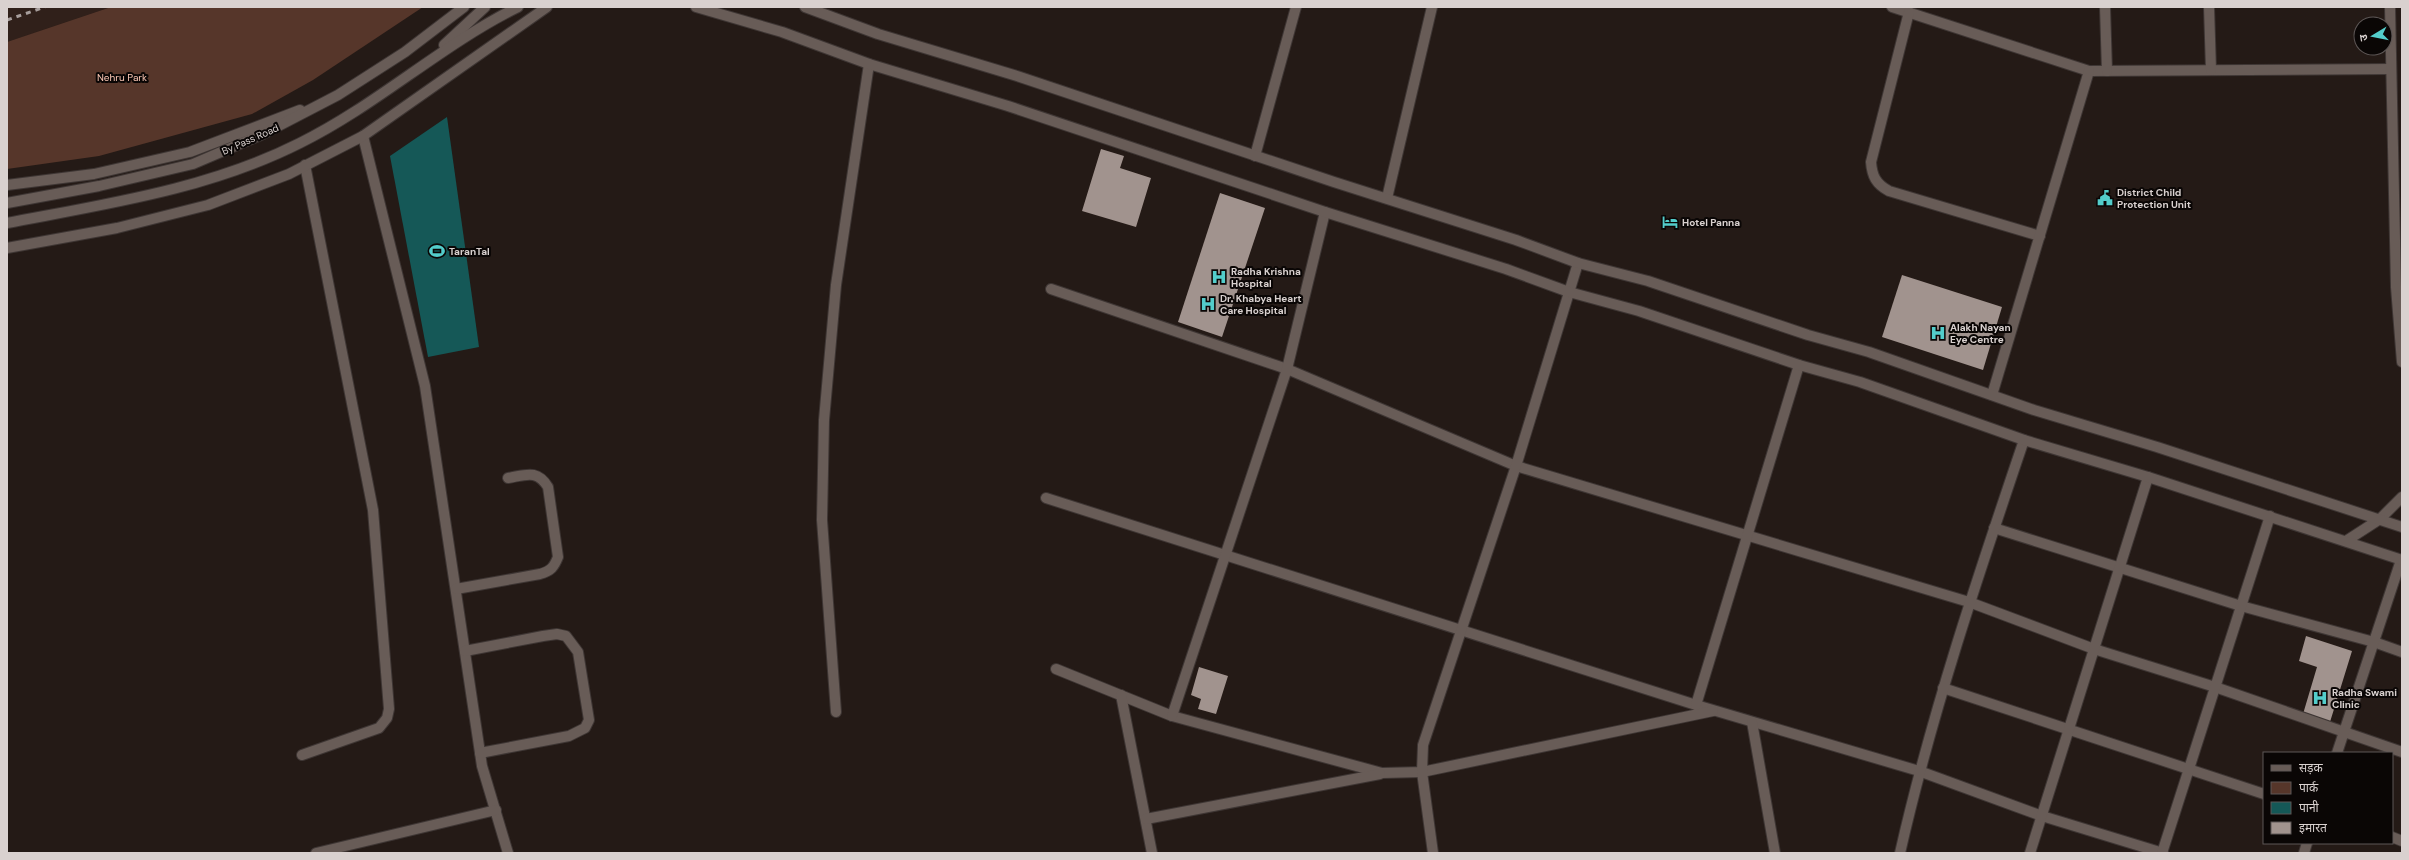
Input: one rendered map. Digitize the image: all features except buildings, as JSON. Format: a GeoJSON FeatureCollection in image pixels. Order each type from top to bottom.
{"type":"FeatureCollection","features":[{"type":"Feature","properties":{"kind":"street","name":"By Pass Road"},"geometry":{"type":"LineString","coordinates":[[7,203],[99,186],[193,164],[263,134],[338,96],[405,52],[464,7]]}},
{"type":"Feature","properties":{"kind":"street"},"geometry":{"type":"LineString","coordinates":[[426,61],[485,7]]}},
{"type":"Feature","properties":{"kind":"street"},"geometry":{"type":"LineString","coordinates":[[7,223],[156,193],[201,181],[257,162],[300,143],[346,118],[426,61],[497,17],[518,7]]}},
{"type":"Feature","properties":{"kind":"street"},"geometry":{"type":"LineString","coordinates":[[7,248],[117,228],[208,205],[305,165],[363,136],[547,7]]}},
{"type":"Feature","properties":{"kind":"street"},"geometry":{"type":"LineString","coordinates":[[696,7],[782,32],[868,64],[1008,106],[1325,212],[1506,269],[1569,292],[1639,311],[1799,365],[1860,382],[2024,440],[2148,477],[2346,540],[2402,560],[2337,752]]}},
{"type":"Feature","properties":{"kind":"street"},"geometry":{"type":"LineString","coordinates":[[806,7],[878,34],[1017,76],[1255,156],[1516,240],[1578,262],[1648,281],[1808,335],[1869,352],[1992,395],[2402,527]]}},
{"type":"Feature","properties":{"kind":"street"},"geometry":{"type":"LineString","coordinates":[[1255,156],[1296,7]]}},
{"type":"Feature","properties":{"kind":"street"},"geometry":{"type":"LineString","coordinates":[[1387,198],[1432,7]]}},
{"type":"Feature","properties":{"kind":"street"},"geometry":{"type":"LineString","coordinates":[[1892,7],[2090,71],[2391,69]]}},
{"type":"Feature","properties":{"kind":"street"},"geometry":{"type":"LineString","coordinates":[[2105,7],[2107,71]]}},
{"type":"Feature","properties":{"kind":"street"},"geometry":{"type":"LineString","coordinates":[[2208,7],[2211,70]]}},
{"type":"Feature","properties":{"kind":"street"},"geometry":{"type":"LineString","coordinates":[[2390,7],[2396,287],[2402,362]]}},
{"type":"Feature","properties":{"kind":"street"},"geometry":{"type":"LineString","coordinates":[[1909,12],[1871,162],[1872,173],[1876,181],[1889,191],[2040,236]]}},
{"type":"Feature","properties":{"kind":"street"},"geometry":{"type":"LineString","coordinates":[[836,712],[822,520],[824,420],[836,285],[868,64]]}},
{"type":"Feature","properties":{"kind":"street"},"geometry":{"type":"LineString","coordinates":[[1992,395],[2090,71]]}},
{"type":"Feature","properties":{"kind":"street"},"geometry":{"type":"LineString","coordinates":[[7,185],[94,174],[190,152],[338,96]]}},
{"type":"Feature","properties":{"kind":"street"},"geometry":{"type":"LineString","coordinates":[[363,136],[425,386],[480,753],[508,853]]}},
{"type":"Feature","properties":{"kind":"street"},"geometry":{"type":"LineString","coordinates":[[302,755],[379,728],[387,718],[389,708],[373,510],[305,165]]}},
{"type":"Feature","properties":{"kind":"street"},"geometry":{"type":"LineString","coordinates":[[1172,716],[1288,369],[1325,212]]}},
{"type":"Feature","properties":{"kind":"street"},"geometry":{"type":"LineString","coordinates":[[1433,853],[1422,772],[1423,745],[1516,466],[1578,262]]}},
{"type":"Feature","properties":{"kind":"street"},"geometry":{"type":"LineString","coordinates":[[1051,289],[1288,369],[1516,466],[1969,602],[2094,649],[2215,687],[2402,752]]}},
{"type":"Feature","properties":{"kind":"street"},"geometry":{"type":"LineString","coordinates":[[1696,705],[1746,534],[1799,365]]}},
{"type":"Feature","properties":{"kind":"street"},"geometry":{"type":"LineString","coordinates":[[1900,853],[1919,771],[1943,688],[1969,602],[2024,440]]}},
{"type":"Feature","properties":{"kind":"street"},"geometry":{"type":"LineString","coordinates":[[456,589],[540,574],[549,571],[555,566],[558,557],[548,487],[543,478],[536,475],[508,478]]}},
{"type":"Feature","properties":{"kind":"street"},"geometry":{"type":"LineString","coordinates":[[2030,853],[2148,477]]}},
{"type":"Feature","properties":{"kind":"street"},"geometry":{"type":"LineString","coordinates":[[2346,540],[2380,519],[2402,497]]}},
{"type":"Feature","properties":{"kind":"street"},"geometry":{"type":"LineString","coordinates":[[1046,498],[1226,557],[1462,630],[1714,711],[1919,771],[2042,816],[2162,853],[2270,516]]}},
{"type":"Feature","properties":{"kind":"street"},"geometry":{"type":"LineString","coordinates":[[1994,528],[2241,606],[2374,642],[2402,652]]}},
{"type":"Feature","properties":{"kind":"street"},"geometry":{"type":"LineString","coordinates":[[465,651],[543,636],[557,634],[566,636],[578,652],[589,720],[585,728],[569,736],[480,753]]}},
{"type":"Feature","properties":{"kind":"street"},"geometry":{"type":"LineString","coordinates":[[1056,669],[1172,716],[1382,773]]}},
{"type":"Feature","properties":{"kind":"street"},"geometry":{"type":"LineString","coordinates":[[1943,688],[2263,794]]}},
{"type":"Feature","properties":{"kind":"street"},"geometry":{"type":"LineString","coordinates":[[1121,696],[1152,853]]}},
{"type":"Feature","properties":{"kind":"street"},"geometry":{"type":"LineString","coordinates":[[1146,819],[1382,773],[1422,772],[1714,711]]}},
{"type":"Feature","properties":{"kind":"street"},"geometry":{"type":"LineString","coordinates":[[1752,722],[1775,853]]}},
{"type":"Feature","properties":{"kind":"street"},"geometry":{"type":"LineString","coordinates":[[316,853],[496,810]]}},
{"type":"Feature","properties":{"kind":"shaded area"},"geometry":{"type":"Polygon","coordinates":[[[7,7],[111,7],[7,42],[7,7]]]}},
{"type":"Feature","properties":{"kind":"green space","name":"Nehru Park"},"geometry":{"type":"Polygon","coordinates":[[[111,7],[423,7],[313,80],[252,114],[99,156],[7,169],[7,42],[111,7]]]}},
{"type":"Feature","properties":{"kind":"water","name":"TaranTal"},"geometry":{"type":"Polygon","coordinates":[[[447,117],[479,347],[428,357],[390,156],[447,117]]]}},
{"type":"Feature","properties":{"kind":"railway"},"geometry":{"type":"LineString","coordinates":[[7,20],[45,7]]}},
{"type":"Feature","properties":{"kind":"place","name":"District Child Protection Unit"},"geometry":{"type":"Point","coordinates":[2105,198]}},
{"type":"Feature","properties":{"kind":"place","name":"Hotel Panna"},"geometry":{"type":"Point","coordinates":[1670,222]}},
{"type":"Feature","properties":{"kind":"place","name":"TaranTal"},"geometry":{"type":"Point","coordinates":[437,251]}},
{"type":"Feature","properties":{"kind":"place","name":"Radha Krishna Hospital"},"geometry":{"type":"Point","coordinates":[1219,277]}},
{"type":"Feature","properties":{"kind":"place","name":"Dr. Khabya Heart Care Hospital"},"geometry":{"type":"Point","coordinates":[1208,304]}},
{"type":"Feature","properties":{"kind":"place","name":"Alakh Nayan Eye Centre"},"geometry":{"type":"Point","coordinates":[1938,333]}},
{"type":"Feature","properties":{"kind":"place","name":"Radha Swami Clinic"},"geometry":{"type":"Point","coordinates":[2320,698]}}]}
